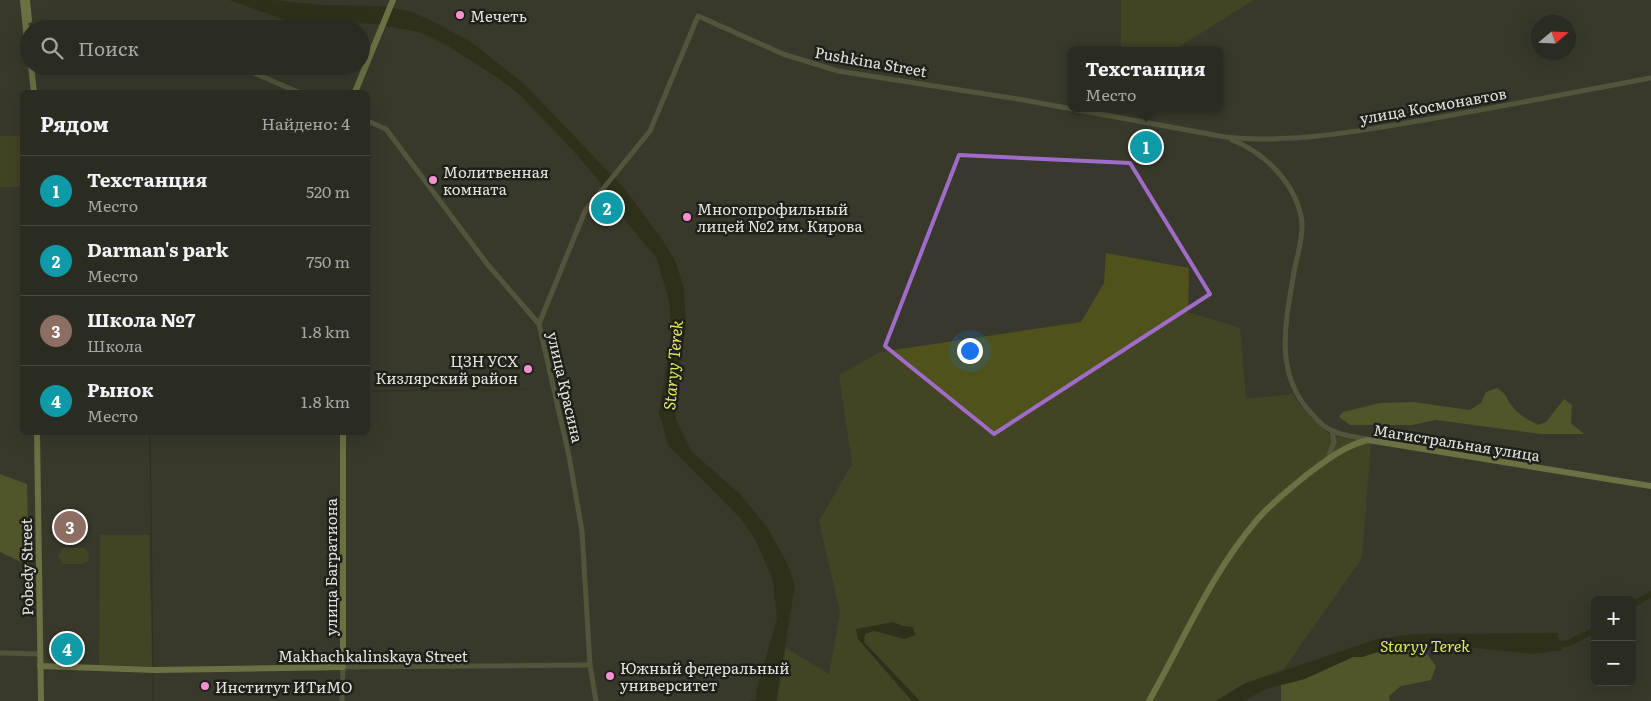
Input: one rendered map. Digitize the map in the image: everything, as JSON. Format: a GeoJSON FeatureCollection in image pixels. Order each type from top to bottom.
{"type":"FeatureCollection","features":[{"type":"Feature","properties":{"kind":"main road"},"geometry":{"type":"LineString","coordinates":[[23,0],[25,20]]}},
{"type":"Feature","properties":{"kind":"main road"},"geometry":{"type":"LineString","coordinates":[[27,0],[30,20]]}},
{"type":"Feature","properties":{"kind":"main road"},"geometry":{"type":"LineString","coordinates":[[370,55],[393,0]]}},
{"type":"Feature","properties":{"kind":"main road"},"geometry":{"type":"LineString","coordinates":[[33,75],[34,90]]}},
{"type":"Feature","properties":{"kind":"main road"},"geometry":{"type":"LineString","coordinates":[[356,90],[362,75]]}},
{"type":"Feature","properties":{"kind":"main road","name":"Pobedy Street"},"geometry":{"type":"LineString","coordinates":[[38,435],[41,701]]}},
{"type":"Feature","properties":{"kind":"main road","name":"улица Багратиона"},"geometry":{"type":"LineString","coordinates":[[343,435],[343,667]]}},
{"type":"Feature","properties":{"kind":"main road","name":"Магистральная улица"},"geometry":{"type":"LineString","coordinates":[[1149,701],[1219,574],[1250,529],[1291,487],[1328,458],[1357,443],[1368,440],[1651,486]]}},
{"type":"Feature","properties":{"kind":"main road","name":"Makhachkalinskaya Street"},"geometry":{"type":"LineString","coordinates":[[40,666],[153,670],[343,667]]}},
{"type":"Feature","properties":{"kind":"street","name":"Pushkina Street"},"geometry":{"type":"LineString","coordinates":[[539,324],[585,211],[650,132],[698,16],[783,54],[831,69],[1068,108]]}},
{"type":"Feature","properties":{"kind":"street"},"geometry":{"type":"LineString","coordinates":[[259,75],[293,90]]}},
{"type":"Feature","properties":{"kind":"street","name":"улица Космонавтов"},"geometry":{"type":"LineString","coordinates":[[1225,137],[1258,140],[1325,135],[1401,124],[1651,78]]}},
{"type":"Feature","properties":{"kind":"street","name":"Pushkina Street"},"geometry":{"type":"LineString","coordinates":[[1089,112],[1225,137]]}},
{"type":"Feature","properties":{"kind":"street","name":"улица Красина"},"geometry":{"type":"LineString","coordinates":[[370,122],[386,129],[488,265],[539,324],[569,456],[582,531],[590,665],[596,701]]}},
{"type":"Feature","properties":{"kind":"street"},"geometry":{"type":"LineString","coordinates":[[1225,137],[1250,148],[1276,170],[1294,194],[1299,206],[1302,226],[1284,331],[1287,363],[1296,394],[1321,424],[1332,431],[1368,440]]}},
{"type":"Feature","properties":{"kind":"street"},"geometry":{"type":"LineString","coordinates":[[1328,458],[1334,442],[1332,431]]}},
{"type":"Feature","properties":{"kind":"street"},"geometry":{"type":"LineString","coordinates":[[0,653],[40,654]]}},
{"type":"Feature","properties":{"kind":"street","name":"Makhachkalinskaya Street"},"geometry":{"type":"LineString","coordinates":[[343,667],[590,665]]}},
{"type":"Feature","properties":{"kind":"street","name":"улица Багратиона"},"geometry":{"type":"LineString","coordinates":[[342,701],[343,667]]}},
{"type":"Feature","properties":{"kind":"highlighted area"},"geometry":{"type":"Polygon","coordinates":[[[959,155],[1130,163],[1210,294],[994,434],[885,346],[959,155]]]}},
{"type":"Feature","properties":{"kind":"green space"},"geometry":{"type":"Polygon","coordinates":[[[1121,0],[1254,0],[1178,47],[1121,46],[1121,0]]]}},
{"type":"Feature","properties":{"kind":"green space"},"geometry":{"type":"Polygon","coordinates":[[[0,136],[20,136],[20,187],[0,187],[0,136]]]}},
{"type":"Feature","properties":{"kind":"green space"},"geometry":{"type":"Polygon","coordinates":[[[1106,253],[1189,268],[1188,312],[1240,328],[1246,399],[1292,394],[1304,410],[1331,436],[1371,443],[1362,558],[1284,669],[1245,683],[1215,701],[777,701],[786,648],[829,674],[840,613],[819,521],[852,464],[839,375],[880,352],[1081,322],[1104,283],[1106,253]]]}},
{"type":"Feature","properties":{"kind":"green space"},"geometry":{"type":"Polygon","coordinates":[[[100,535],[149,535],[152,666],[99,665],[100,535]]]}},
{"type":"Feature","properties":{"kind":"green space"},"geometry":{"type":"Polygon","coordinates":[[[63,548],[85,548],[89,554],[88,561],[83,564],[63,564],[58,556],[63,548]]]}},
{"type":"Feature","properties":{"kind":"shaded area"},"geometry":{"type":"Polygon","coordinates":[[[1497,388],[1505,395],[1517,412],[1538,425],[1546,422],[1564,399],[1572,405],[1571,423],[1584,434],[1541,434],[1436,420],[1412,425],[1350,425],[1339,417],[1343,412],[1380,403],[1413,402],[1470,410],[1481,403],[1486,392],[1497,388]]]}},
{"type":"Feature","properties":{"kind":"shaded area"},"geometry":{"type":"Polygon","coordinates":[[[0,474],[27,484],[29,566],[0,552],[0,474]]]}},
{"type":"Feature","properties":{"kind":"shaded area"},"geometry":{"type":"Polygon","coordinates":[[[1425,651],[1436,666],[1431,680],[1401,686],[1389,696],[1390,701],[1281,701],[1281,685],[1305,679],[1353,657],[1381,652],[1425,651]]]}},
{"type":"Feature","properties":{"kind":"water"},"geometry":{"type":"Polygon","coordinates":[[[229,0],[274,0],[321,5],[384,6],[412,12],[471,42],[524,84],[625,189],[666,245],[677,265],[684,290],[686,327],[674,399],[676,419],[691,451],[740,494],[767,527],[786,561],[795,585],[776,701],[756,701],[756,692],[777,619],[773,580],[756,541],[742,520],[668,445],[659,412],[672,330],[669,300],[656,257],[612,205],[600,182],[569,146],[518,93],[445,44],[419,32],[370,24],[370,20],[285,20],[229,0]]]}},
{"type":"Feature","properties":{"kind":"water"},"geometry":{"type":"Polygon","coordinates":[[[893,622],[913,627],[915,635],[905,639],[874,631],[865,634],[864,642],[920,701],[912,701],[858,639],[856,629],[893,622]]]}},
{"type":"Feature","properties":{"kind":"water"},"geometry":{"type":"Polygon","coordinates":[[[1557,633],[1562,650],[1533,654],[1477,648],[1380,651],[1363,657],[1353,657],[1304,679],[1266,689],[1244,701],[1216,701],[1244,684],[1377,639],[1413,634],[1557,633]]]}},
{"type":"Feature","properties":{"kind":"waterway"},"geometry":{"type":"LineString","coordinates":[[370,391],[526,389]]}},
{"type":"Feature","properties":{"kind":"waterway"},"geometry":{"type":"LineString","coordinates":[[150,435],[153,667]]}},
{"type":"Feature","properties":{"kind":"waterway","name":"Staryy Terek"},"geometry":{"type":"LineString","coordinates":[[1636,603],[1651,594]]}},
{"type":"Feature","properties":{"kind":"waterway","name":"Staryy Terek"},"geometry":{"type":"LineString","coordinates":[[1554,645],[1569,643],[1591,632]]}},
{"type":"Feature","properties":{"kind":"waterway"},"geometry":{"type":"LineString","coordinates":[[153,673],[153,701]]}},
{"type":"Feature","properties":{"kind":"waterway"},"geometry":{"type":"LineString","coordinates":[[751,701],[757,700]]}},
{"type":"Feature","properties":{"kind":"place","name":"Мечеть"},"geometry":{"type":"Point","coordinates":[460,15]}},
{"type":"Feature","properties":{"kind":"place","name":"Техстанция"},"geometry":{"type":"Point","coordinates":[1146,147]}},
{"type":"Feature","properties":{"kind":"place","name":"Молитвенная комната"},"geometry":{"type":"Point","coordinates":[433,180]}},
{"type":"Feature","properties":{"kind":"place","name":"Darman's park"},"geometry":{"type":"Point","coordinates":[607,208]}},
{"type":"Feature","properties":{"kind":"place","name":"Многопрофильный лицей №2 им. Кирова"},"geometry":{"type":"Point","coordinates":[687,217]}},
{"type":"Feature","properties":{"kind":"place","name":"ЦЗН УСХ Кизлярский район"},"geometry":{"type":"Point","coordinates":[528,369]}},
{"type":"Feature","properties":{"kind":"place","name":"Школа №7"},"geometry":{"type":"Point","coordinates":[70,527]}},
{"type":"Feature","properties":{"kind":"place","name":"Рынок"},"geometry":{"type":"Point","coordinates":[67,649]}},
{"type":"Feature","properties":{"kind":"place","name":"Южный федеральный университет"},"geometry":{"type":"Point","coordinates":[610,676]}},
{"type":"Feature","properties":{"kind":"place","name":"Институт ИТиМО"},"geometry":{"type":"Point","coordinates":[205,686]}}]}
